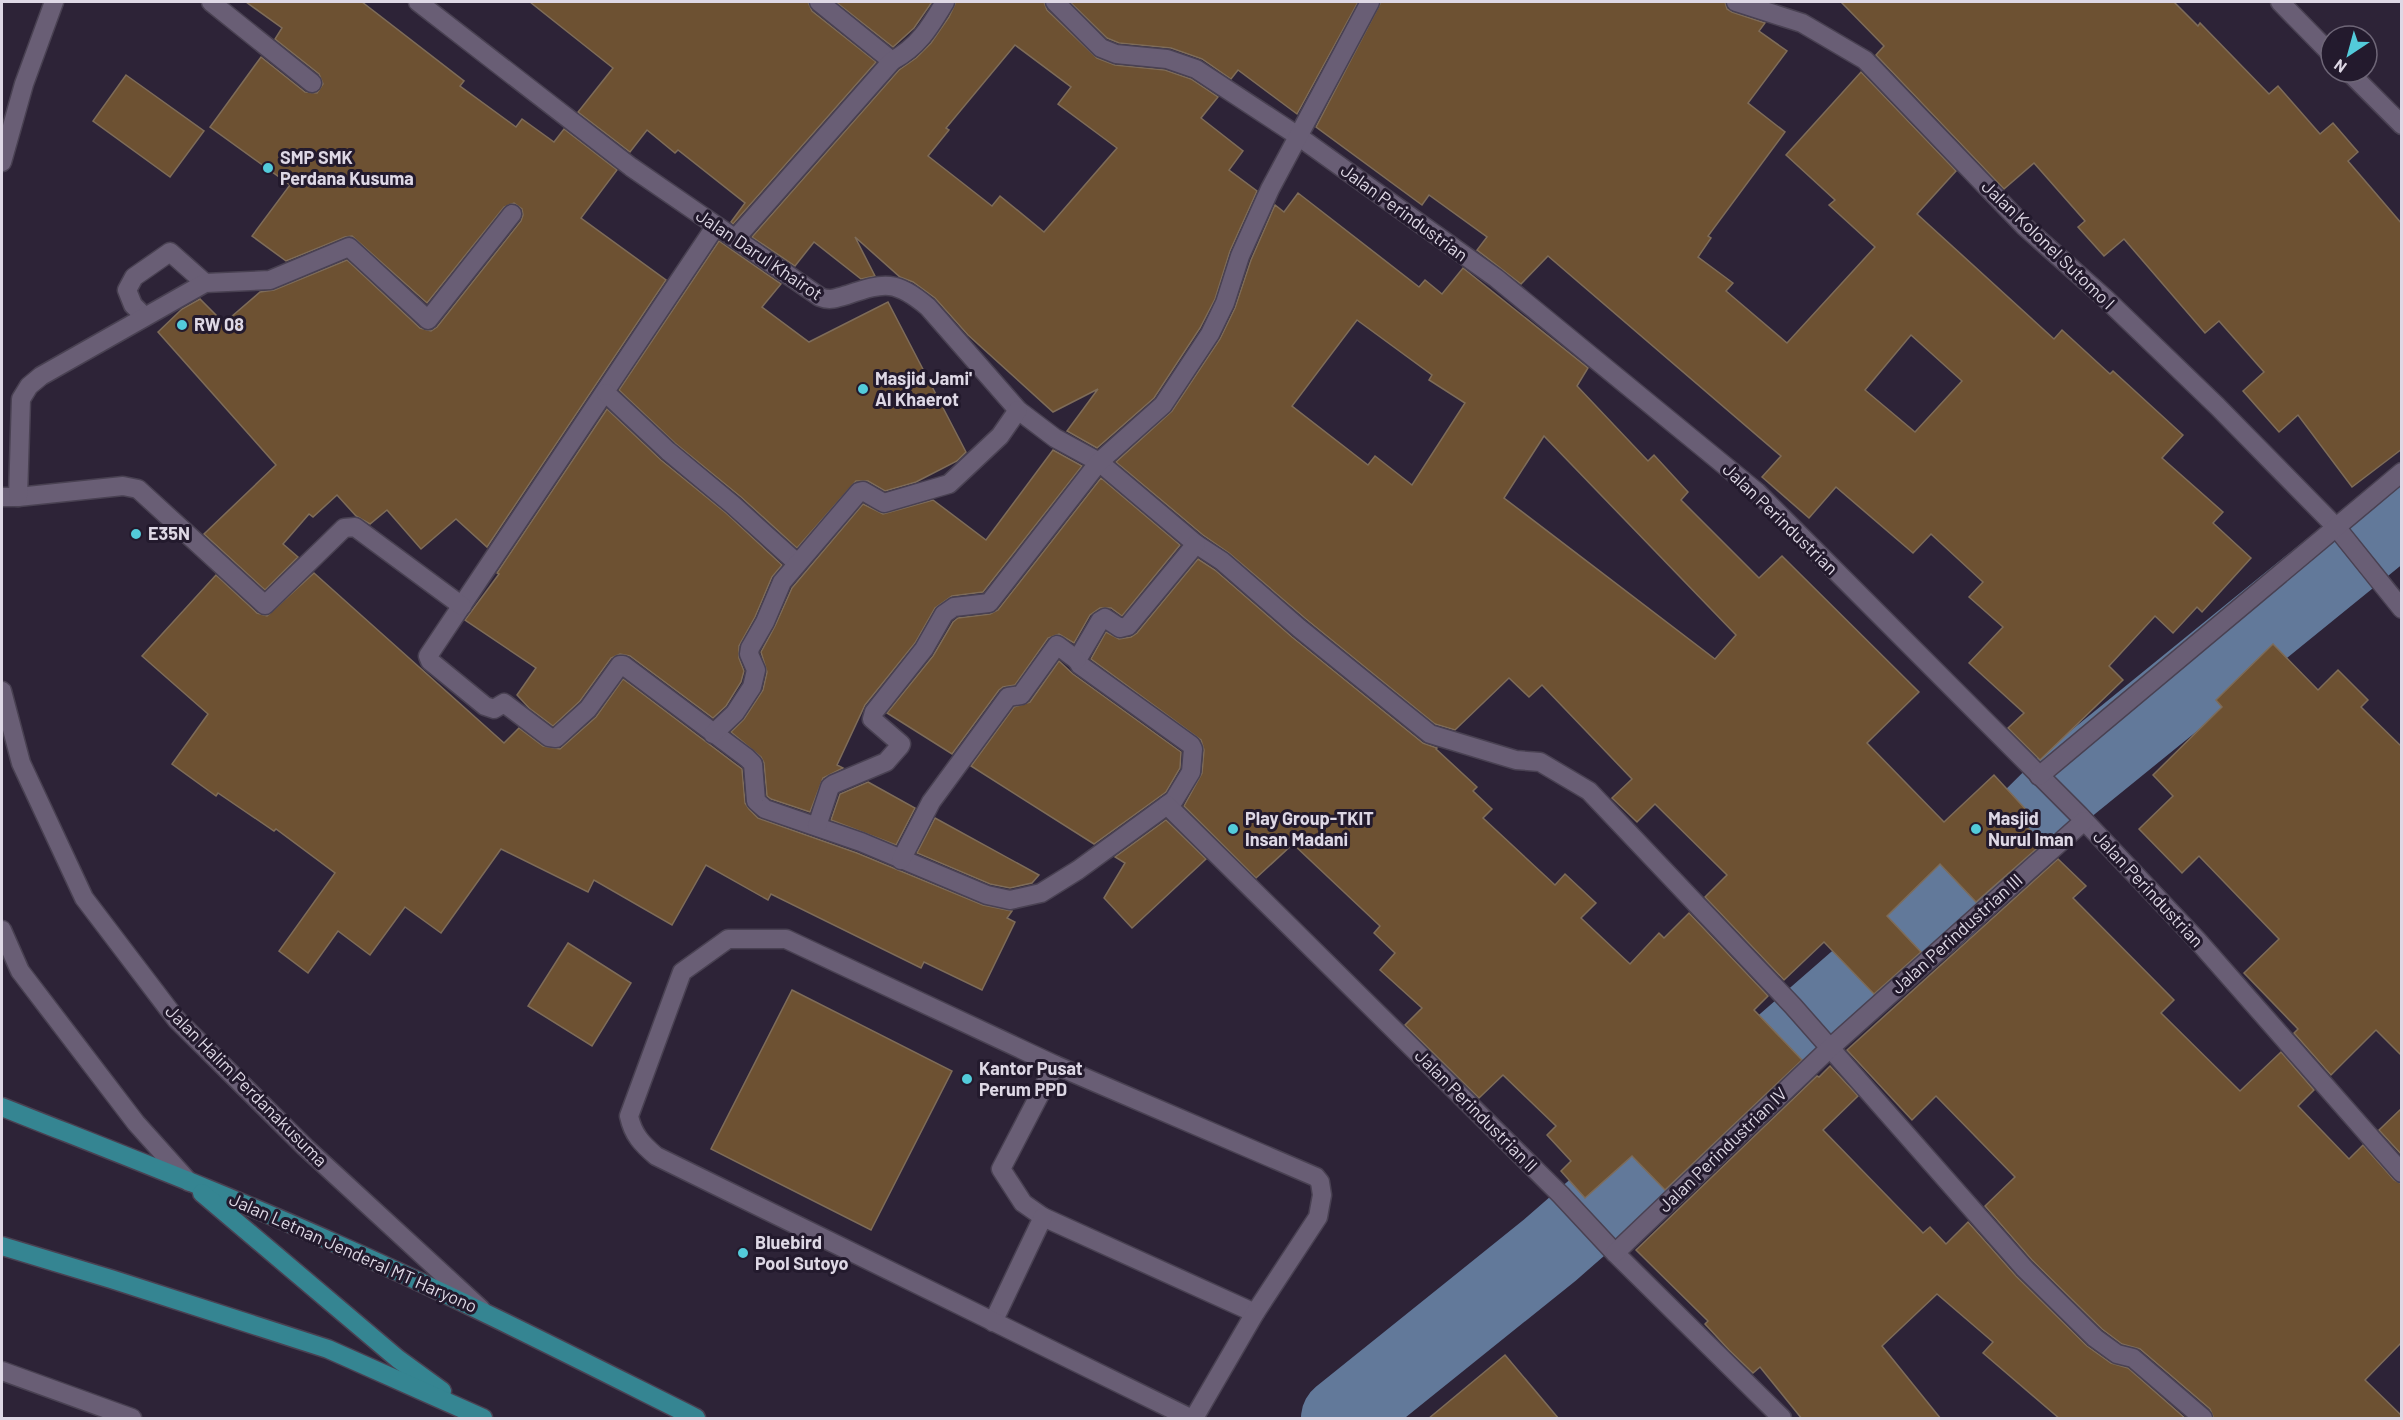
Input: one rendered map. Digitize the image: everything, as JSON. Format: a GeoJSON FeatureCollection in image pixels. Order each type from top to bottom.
{"type":"FeatureCollection","features":[{"type":"Feature","properties":{"kind":"main road","name":"Jalan Letnan Jenderal MT Haryono"},"geometry":{"type":"LineString","coordinates":[[2,1107],[340,1245],[484,1311],[696,1419]]}},
{"type":"Feature","properties":{"kind":"main road"},"geometry":{"type":"LineString","coordinates":[[189,1182],[398,1359],[476,1415]]}},
{"type":"Feature","properties":{"kind":"main road"},"geometry":{"type":"LineString","coordinates":[[2,1246],[328,1349],[476,1415]]}},
{"type":"Feature","properties":{"kind":"street"},"geometry":{"type":"LineString","coordinates":[[2,162],[24,84],[54,2]]}},
{"type":"Feature","properties":{"kind":"street"},"geometry":{"type":"LineString","coordinates":[[211,2],[312,83]]}},
{"type":"Feature","properties":{"kind":"street","name":"Jalan Darul Khairot"},"geometry":{"type":"LineString","coordinates":[[418,2],[631,166],[715,227],[820,297],[828,301],[870,287],[887,285],[910,292],[928,307],[1018,410],[1055,438],[1098,462],[1196,544],[1222,561],[1317,643],[1430,734],[1516,760],[1540,762],[1589,791],[1793,1006],[2024,1268],[2095,1338],[2117,1354],[2133,1358],[2203,1419]]}},
{"type":"Feature","properties":{"kind":"street"},"geometry":{"type":"LineString","coordinates":[[819,2],[892,61]]}},
{"type":"Feature","properties":{"kind":"street"},"geometry":{"type":"LineString","coordinates":[[735,239],[892,61],[909,52],[926,32],[945,2]]}},
{"type":"Feature","properties":{"kind":"street","name":"Jalan Perindustrian"},"geometry":{"type":"LineString","coordinates":[[1055,2],[1101,48],[1116,54],[1151,56],[1188,65],[1298,136],[1496,278],[1757,492],[2081,818],[2198,941],[2402,1173]]}},
{"type":"Feature","properties":{"kind":"street"},"geometry":{"type":"LineString","coordinates":[[817,826],[830,787],[886,762],[900,746],[901,744],[872,719],[874,712],[924,649],[944,614],[954,607],[989,603],[1098,462],[1163,405],[1210,334],[1225,303],[1240,256],[1270,189],[1370,2]]}},
{"type":"Feature","properties":{"kind":"street","name":"Jalan Kolonel Sutomo I"},"geometry":{"type":"LineString","coordinates":[[1736,2],[1802,23],[1865,60],[2025,227],[2106,299],[2217,406],[2336,527],[2402,609]]}},
{"type":"Feature","properties":{"kind":"street"},"geometry":{"type":"LineString","coordinates":[[2280,2],[2319,42]]}},
{"type":"Feature","properties":{"kind":"street"},"geometry":{"type":"LineString","coordinates":[[2361,84],[2402,125]]}},
{"type":"Feature","properties":{"kind":"street"},"geometry":{"type":"LineString","coordinates":[[462,606],[355,527],[344,528],[265,605],[138,489],[123,486],[10,497],[21,399],[29,386],[41,376],[205,283],[270,280],[348,247],[428,320],[512,214]]}},
{"type":"Feature","properties":{"kind":"street"},"geometry":{"type":"LineString","coordinates":[[715,227],[428,656],[430,661],[489,709],[494,709],[504,703],[549,737],[556,738],[588,709],[620,665],[623,665],[753,764],[756,801],[765,809],[817,826],[987,895],[1010,900],[1041,893],[1113,846],[1174,800],[1191,772],[1193,749],[1080,665],[1077,660],[1057,645],[1021,695],[1008,697],[931,802],[901,860]]}},
{"type":"Feature","properties":{"kind":"street"},"geometry":{"type":"LineString","coordinates":[[144,316],[132,305],[127,290],[134,277],[170,252],[205,283]]}},
{"type":"Feature","properties":{"kind":"street"},"geometry":{"type":"LineString","coordinates":[[606,393],[668,452],[733,505],[797,563]]}},
{"type":"Feature","properties":{"kind":"street"},"geometry":{"type":"LineString","coordinates":[[713,734],[735,713],[752,687],[756,670],[750,648],[765,622],[782,582],[859,492],[863,491],[884,503],[949,484],[1000,436],[1018,410]]}},
{"type":"Feature","properties":{"kind":"street"},"geometry":{"type":"LineString","coordinates":[[2044,781],[2402,472]]}},
{"type":"Feature","properties":{"kind":"street"},"geometry":{"type":"LineString","coordinates":[[1077,660],[1100,621],[1106,618],[1120,628],[1128,626],[1196,544]]}},
{"type":"Feature","properties":{"kind":"street","name":"Jalan Halim Perdanakusuma"},"geometry":{"type":"LineString","coordinates":[[2,691],[21,763],[84,898],[176,1019],[305,1147],[484,1311]]}},
{"type":"Feature","properties":{"kind":"street","name":"Jalan Perindustrian II"},"geometry":{"type":"LineString","coordinates":[[1167,805],[1561,1195],[1615,1253],[1782,1419]]}},
{"type":"Feature","properties":{"kind":"street","name":"Jalan Perindustrian III"},"geometry":{"type":"LineString","coordinates":[[1825,1042],[2081,818]]}},
{"type":"Feature","properties":{"kind":"street"},"geometry":{"type":"LineString","coordinates":[[2,930],[20,971],[136,1123],[189,1182]]}},
{"type":"Feature","properties":{"kind":"street"},"geometry":{"type":"LineString","coordinates":[[728,939],[786,939],[1055,1065],[1310,1173],[1320,1182],[1322,1195],[1318,1217],[1255,1313],[1192,1419],[656,1156],[639,1142],[632,1129],[629,1116],[682,972],[728,939]]}},
{"type":"Feature","properties":{"kind":"street","name":"Jalan Perindustrian IV"},"geometry":{"type":"LineString","coordinates":[[1615,1253],[1825,1042]]}},
{"type":"Feature","properties":{"kind":"street"},"geometry":{"type":"LineString","coordinates":[[1055,1065],[1001,1169],[1023,1203],[1043,1217],[1255,1313]]}},
{"type":"Feature","properties":{"kind":"street"},"geometry":{"type":"LineString","coordinates":[[993,1322],[1043,1217]]}},
{"type":"Feature","properties":{"kind":"street"},"geometry":{"type":"LineString","coordinates":[[2,1371],[132,1419]]}},
{"type":"Feature","properties":{"kind":"building"},"geometry":{"type":"Polygon","coordinates":[[[246,2],[362,2],[464,81],[460,86],[516,127],[522,119],[554,142],[564,129],[617,170],[581,218],[666,280],[487,547],[456,519],[421,549],[387,510],[370,524],[356,516],[337,495],[313,517],[309,514],[283,544],[298,557],[265,590],[204,534],[276,465],[158,332],[182,309],[200,299],[224,323],[260,292],[274,290],[347,260],[420,328],[431,331],[437,327],[521,221],[523,215],[522,209],[514,203],[504,207],[427,303],[352,236],[286,261],[252,236],[290,185],[210,127],[261,57],[305,92],[317,93],[323,84],[319,74],[275,39],[282,28],[246,2]]]}},
{"type":"Feature","properties":{"kind":"building"},"geometry":{"type":"Polygon","coordinates":[[[530,2],[808,2],[812,11],[876,62],[733,224],[731,222],[745,203],[678,150],[675,153],[647,130],[630,152],[578,112],[613,68],[530,2]]]}},
{"type":"Feature","properties":{"kind":"building"},"geometry":{"type":"Polygon","coordinates":[[[836,2],[932,2],[914,28],[893,47],[836,2]]]}},
{"type":"Feature","properties":{"kind":"building"},"geometry":{"type":"Polygon","coordinates":[[[956,2],[1044,2],[1047,10],[1097,58],[1115,65],[1165,70],[1191,79],[1218,97],[1201,118],[1243,151],[1229,170],[1257,191],[1230,251],[1215,299],[1200,328],[1154,398],[1097,448],[1067,431],[1098,389],[1053,412],[968,335],[935,298],[913,282],[900,277],[855,237],[875,276],[861,279],[814,242],[795,266],[752,237],[899,70],[931,43],[949,17],[956,2]],[[1015,45],[946,128],[949,130],[928,156],[992,206],[1000,196],[1044,232],[1117,148],[1058,104],[1071,87],[1015,45]]]}},
{"type":"Feature","properties":{"kind":"building"},"geometry":{"type":"Polygon","coordinates":[[[1070,2],[1358,2],[1297,114],[1238,70],[1231,79],[1202,59],[1171,48],[1119,43],[1107,38],[1070,2]]]}},
{"type":"Feature","properties":{"kind":"building"},"geometry":{"type":"Polygon","coordinates":[[[1381,2],[1725,2],[1727,9],[1732,12],[1765,23],[1759,31],[1787,51],[1748,103],[1785,132],[1708,236],[1711,238],[1698,257],[1733,283],[1726,291],[1787,343],[1875,247],[1829,205],[1835,200],[1786,155],[1861,72],[1956,171],[1917,214],[2054,339],[2062,330],[2110,374],[2113,371],[2183,435],[2162,458],[2223,512],[2213,523],[2251,558],[2202,612],[2197,607],[2173,633],[2155,616],[2109,666],[2123,680],[2040,760],[2008,728],[2024,713],[1969,663],[2003,627],[1969,597],[1983,582],[1931,534],[1913,553],[1836,487],[1809,518],[1762,477],[1781,456],[1548,256],[1521,284],[1477,250],[1487,237],[1429,195],[1422,205],[1316,127],[1381,2]],[[1911,335],[1865,390],[1915,432],[1962,381],[1911,335]]]}},
{"type":"Feature","properties":{"kind":"building"},"geometry":{"type":"Polygon","coordinates":[[[1841,2],[2174,2],[2198,26],[2200,23],[2269,94],[2278,86],[2320,134],[2333,123],[2358,152],[2348,161],[2402,224],[2402,449],[2352,487],[2298,415],[2279,432],[2243,391],[2264,372],[2219,321],[2205,333],[2124,239],[2104,256],[2078,227],[2085,221],[2034,163],[2004,189],[1876,55],[1884,46],[1841,2]]]}},
{"type":"Feature","properties":{"kind":"building"},"geometry":{"type":"Polygon","coordinates":[[[126,75],[204,131],[170,177],[93,121],[126,75]]]}},
{"type":"Feature","properties":{"kind":"building"},"geometry":{"type":"Polygon","coordinates":[[[1298,193],[1419,287],[1425,280],[1442,294],[1463,268],[1588,368],[1577,386],[1648,461],[1654,455],[1688,492],[1681,500],[1759,578],[1782,556],[1919,692],[1867,743],[1944,822],[1994,775],[2030,814],[2022,822],[2043,843],[1976,902],[1940,864],[1887,916],[1921,952],[1874,994],[1824,942],[1784,980],[1705,897],[1727,875],[1655,804],[1637,822],[1612,798],[1632,779],[1542,685],[1529,697],[1509,678],[1455,730],[1435,724],[1229,553],[1203,535],[1116,462],[1172,411],[1220,339],[1235,308],[1251,260],[1275,205],[1284,212],[1298,193]],[[1357,320],[1292,406],[1368,465],[1375,456],[1412,485],[1465,403],[1429,380],[1432,375],[1357,320]],[[1544,436],[1504,498],[1715,659],[1736,635],[1544,436]]]}},
{"type":"Feature","properties":{"kind":"building"},"geometry":{"type":"Polygon","coordinates":[[[719,241],[781,284],[762,307],[809,342],[888,302],[966,452],[957,461],[916,482],[885,491],[868,481],[856,481],[797,548],[741,497],[675,443],[619,390],[719,241]]]}},
{"type":"Feature","properties":{"kind":"building"},"geometry":{"type":"Polygon","coordinates":[[[607,409],[661,460],[726,513],[782,565],[772,577],[755,617],[739,646],[739,658],[744,671],[741,682],[726,706],[713,718],[630,656],[620,654],[611,658],[580,701],[553,726],[529,708],[517,695],[536,668],[465,620],[499,574],[497,573],[607,409]]]}},
{"type":"Feature","properties":{"kind":"building"},"geometry":{"type":"Polygon","coordinates":[[[1053,450],[1082,466],[983,592],[952,596],[935,608],[915,643],[865,705],[837,765],[843,768],[823,778],[810,812],[767,796],[764,763],[761,757],[731,732],[744,719],[763,690],[767,672],[761,652],[792,588],[863,504],[883,514],[933,500],[986,540],[1053,450]]]}},
{"type":"Feature","properties":{"kind":"building"},"geometry":{"type":"Polygon","coordinates":[[[1101,478],[1180,545],[1122,616],[1111,608],[1100,608],[1090,615],[1074,643],[1059,634],[1048,638],[1015,685],[999,690],[952,754],[887,713],[933,656],[953,622],[958,618],[990,614],[998,610],[1101,478]]]}},
{"type":"Feature","properties":{"kind":"building"},"geometry":{"type":"Polygon","coordinates":[[[1198,559],[1215,570],[1292,637],[1423,743],[1437,748],[1477,787],[1473,791],[1492,809],[1483,818],[1555,885],[1565,874],[1596,903],[1581,918],[1630,964],[1659,933],[1664,938],[1689,913],[1768,996],[1754,1010],[1802,1060],[1665,1190],[1632,1156],[1585,1198],[1561,1171],[1571,1161],[1547,1135],[1556,1126],[1503,1075],[1479,1098],[1405,1025],[1422,1008],[1380,970],[1395,953],[1374,933],[1380,926],[1293,844],[1256,878],[1184,806],[1202,773],[1204,750],[1201,740],[1091,659],[1106,632],[1119,639],[1131,637],[1137,633],[1198,559]]]}},
{"type":"Feature","properties":{"kind":"building"},"geometry":{"type":"Polygon","coordinates":[[[314,573],[504,743],[519,728],[543,746],[560,749],[596,717],[623,679],[742,769],[745,803],[758,818],[857,853],[983,905],[1012,911],[1007,918],[1015,922],[982,990],[924,962],[921,968],[771,894],[768,900],[706,865],[672,925],[594,880],[588,892],[501,849],[441,933],[405,907],[370,955],[338,931],[308,973],[279,951],[335,873],[276,829],[274,831],[218,793],[216,796],[172,764],[208,714],[142,656],[216,575],[257,613],[267,616],[314,573]]]}},
{"type":"Feature","properties":{"kind":"building"},"geometry":{"type":"Polygon","coordinates":[[[2273,644],[2318,690],[2338,670],[2368,700],[2361,707],[2402,747],[2402,1056],[2376,1030],[2331,1075],[2294,1033],[2298,1029],[2244,973],[2279,939],[2199,856],[2182,873],[2139,829],[2173,796],[2153,775],[2222,707],[2216,700],[2273,644]]]}},
{"type":"Feature","properties":{"kind":"building"},"geometry":{"type":"Polygon","coordinates":[[[1059,661],[1073,674],[1181,752],[1180,768],[1166,792],[1094,844],[971,766],[1014,707],[1030,702],[1059,661]]]}},
{"type":"Feature","properties":{"kind":"building"},"geometry":{"type":"Polygon","coordinates":[[[868,782],[915,808],[896,845],[831,820],[840,794],[868,782]]]}},
{"type":"Feature","properties":{"kind":"building"},"geometry":{"type":"Polygon","coordinates":[[[935,818],[1039,875],[1032,883],[1010,888],[990,884],[917,853],[935,818]]]}},
{"type":"Feature","properties":{"kind":"building"},"geometry":{"type":"Polygon","coordinates":[[[1166,820],[1206,859],[1132,928],[1104,898],[1125,863],[1115,857],[1166,820]]]}},
{"type":"Feature","properties":{"kind":"building"},"geometry":{"type":"Polygon","coordinates":[[[2058,859],[2086,886],[2073,898],[2174,1000],[2161,1013],[2240,1091],[2281,1052],[2314,1090],[2298,1106],[2349,1159],[2363,1145],[2394,1180],[2402,1184],[2402,1342],[2365,1380],[2402,1416],[2402,1419],[2214,1419],[2210,1409],[2140,1349],[2122,1344],[2102,1329],[2032,1260],[1985,1206],[2015,1177],[1936,1096],[1912,1120],[1847,1050],[2058,859]]]}},
{"type":"Feature","properties":{"kind":"building"},"geometry":{"type":"Polygon","coordinates":[[[568,943],[631,983],[592,1046],[528,1006],[568,943]]]}},
{"type":"Feature","properties":{"kind":"building"},"geometry":{"type":"Polygon","coordinates":[[[792,990],[952,1071],[871,1230],[711,1149],[792,990]]]}},
{"type":"Feature","properties":{"kind":"building"},"geometry":{"type":"Polygon","coordinates":[[[1830,1066],[1858,1096],[1823,1130],[1923,1233],[1930,1227],[1946,1244],[1968,1222],[2016,1276],[2087,1346],[2111,1363],[2128,1368],[2186,1419],[2060,1419],[1983,1353],[1993,1342],[1937,1294],[1882,1346],[1941,1419],[1802,1419],[1760,1367],[1753,1373],[1729,1350],[1705,1324],[1708,1321],[1636,1250],[1830,1066]]]}},
{"type":"Feature","properties":{"kind":"building"},"geometry":{"type":"Polygon","coordinates":[[[2402,1108],[2402,1155],[2379,1130],[2402,1108]]]}},
{"type":"Feature","properties":{"kind":"building"},"geometry":{"type":"Polygon","coordinates":[[[1505,1355],[1559,1419],[1428,1419],[1505,1355]]]}},
{"type":"Feature","properties":{"kind":"waterway"},"geometry":{"type":"LineString","coordinates":[[1341,1418],[1550,1250],[1947,904],[2066,786],[2402,513]]}},
{"type":"Feature","properties":{"kind":"place","name":"SMP SMK Perdana Kusuma"},"geometry":{"type":"Point","coordinates":[268,168]}},
{"type":"Feature","properties":{"kind":"place","name":"RW 08"},"geometry":{"type":"Point","coordinates":[182,325]}},
{"type":"Feature","properties":{"kind":"place","name":"Masjid Jami' Al Khaerot"},"geometry":{"type":"Point","coordinates":[863,389]}},
{"type":"Feature","properties":{"kind":"place","name":"E35N"},"geometry":{"type":"Point","coordinates":[136,534]}},
{"type":"Feature","properties":{"kind":"place","name":"Play Group-TKIT Insan Madani"},"geometry":{"type":"Point","coordinates":[1233,829]}},
{"type":"Feature","properties":{"kind":"place","name":"Masjid Nurul Iman"},"geometry":{"type":"Point","coordinates":[1976,829]}},
{"type":"Feature","properties":{"kind":"place","name":"Kantor Pusat Perum PPD"},"geometry":{"type":"Point","coordinates":[967,1079]}},
{"type":"Feature","properties":{"kind":"place","name":"Bluebird Pool Sutoyo"},"geometry":{"type":"Point","coordinates":[743,1253]}}]}
